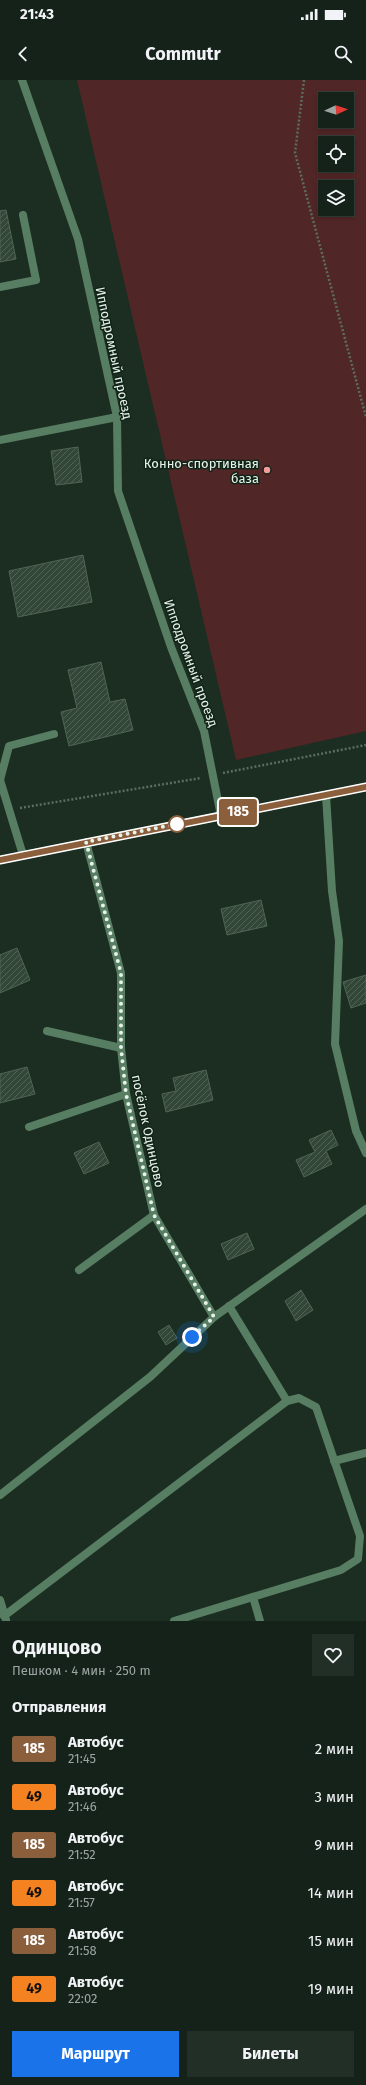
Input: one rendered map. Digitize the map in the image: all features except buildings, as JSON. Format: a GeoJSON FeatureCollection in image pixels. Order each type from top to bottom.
{"type":"FeatureCollection","features":[{"type":"Feature","properties":{"kind":"main road"},"geometry":{"type":"LineString","coordinates":[[0,860],[366,787]]}},
{"type":"Feature","properties":{"kind":"street","name":"Ипподромный проезд"},"geometry":{"type":"LineString","coordinates":[[22,80],[78,239],[117,417],[118,491],[171,647],[204,731],[221,816]]}},
{"type":"Feature","properties":{"kind":"street"},"geometry":{"type":"LineString","coordinates":[[0,287],[36,280],[23,215]]}},
{"type":"Feature","properties":{"kind":"street"},"geometry":{"type":"LineString","coordinates":[[0,440],[117,417]]}},
{"type":"Feature","properties":{"kind":"street"},"geometry":{"type":"LineString","coordinates":[[23,855],[0,780],[10,746],[54,734]]}},
{"type":"Feature","properties":{"kind":"street"},"geometry":{"type":"LineString","coordinates":[[326,795],[332,891],[338,941],[335,1044],[356,1130],[366,1153]]}},
{"type":"Feature","properties":{"kind":"street","name":"посёлок Одинцово"},"geometry":{"type":"LineString","coordinates":[[86,842],[121,973],[121,1048],[126,1094],[154,1215],[214,1317]]}},
{"type":"Feature","properties":{"kind":"street"},"geometry":{"type":"LineString","coordinates":[[47,1032],[121,1048]]}},
{"type":"Feature","properties":{"kind":"street"},"geometry":{"type":"LineString","coordinates":[[30,1127],[126,1094]]}},
{"type":"Feature","properties":{"kind":"street"},"geometry":{"type":"LineString","coordinates":[[0,1495],[150,1377],[214,1317],[366,1209]]}},
{"type":"Feature","properties":{"kind":"street"},"geometry":{"type":"LineString","coordinates":[[79,1270],[154,1215]]}},
{"type":"Feature","properties":{"kind":"street"},"geometry":{"type":"LineString","coordinates":[[229,1306],[287,1401]]}},
{"type":"Feature","properties":{"kind":"street"},"geometry":{"type":"LineString","coordinates":[[0,1600],[5,1618],[287,1401],[299,1398],[316,1407],[360,1536],[358,1559],[341,1570],[174,1621]]}},
{"type":"Feature","properties":{"kind":"street"},"geometry":{"type":"LineString","coordinates":[[334,1461],[366,1453]]}},
{"type":"Feature","properties":{"kind":"street"},"geometry":{"type":"LineString","coordinates":[[252,1597],[260,1621]]}},
{"type":"Feature","properties":{"kind":"path"},"geometry":{"type":"LineString","coordinates":[[304,80],[295,153],[366,417]]}},
{"type":"Feature","properties":{"kind":"path"},"geometry":{"type":"LineString","coordinates":[[10,810],[214,775],[366,744]]}},
{"type":"Feature","properties":{"kind":"shaded area","name":"Конно-спортивная база"},"geometry":{"type":"Polygon","coordinates":[[[77,80],[366,80],[366,731],[236,760],[77,80]]]}},
{"type":"Feature","properties":{"kind":"bus line","name":"185"},"geometry":{"type":"LineString","coordinates":[[0,860],[366,787]]}},
{"type":"Feature","properties":{"kind":"place","name":"Конно-спортивная база"},"geometry":{"type":"Point","coordinates":[267,470]}},
{"type":"Feature","properties":{"kind":"route"},"geometry":{"type":"LineString","coordinates":[[177,824],[86,842],[121,973],[121,1048],[126,1094],[154,1215],[214,1317],[192,1337]]}}]}
